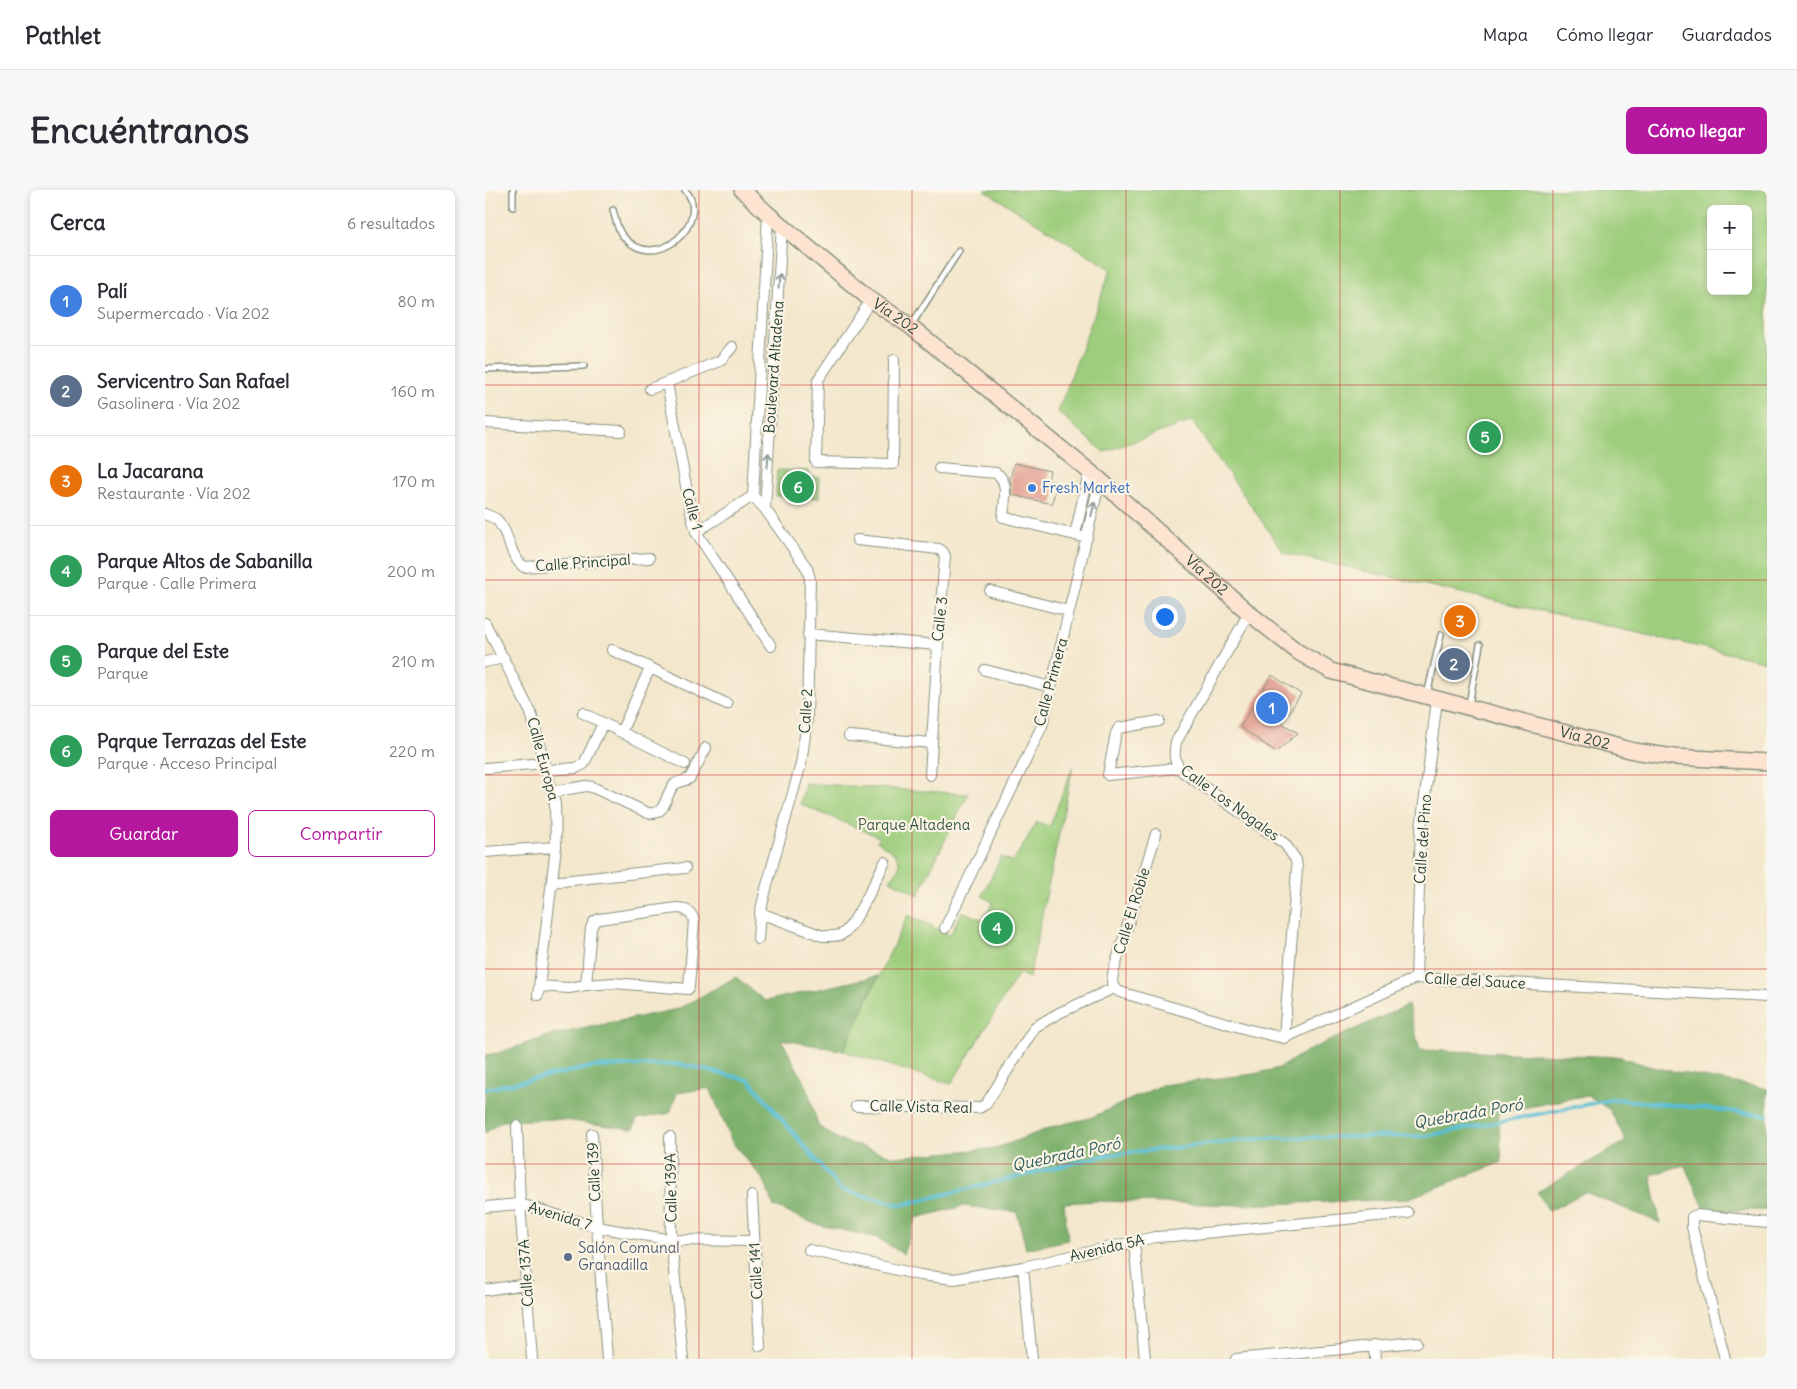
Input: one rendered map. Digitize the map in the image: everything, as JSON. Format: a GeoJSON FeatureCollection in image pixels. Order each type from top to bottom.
{"type":"FeatureCollection","features":[{"type":"Feature","properties":{"kind":"main road","name":"Vía 202"},"geometry":{"type":"LineString","coordinates":[[742,190],[871,300],[910,326],[1095,476],[1249,613],[1299,652],[1331,670],[1634,751],[1674,757],[1767,762]]}},
{"type":"Feature","properties":{"kind":"street","name":"Boulevard Altadena"},"geometry":{"type":"LineString","coordinates":[[753,496],[768,214]]}},
{"type":"Feature","properties":{"kind":"street","name":"Boulevard Altadena"},"geometry":{"type":"LineString","coordinates":[[765,509],[782,225]]}},
{"type":"Feature","properties":{"kind":"street"},"geometry":{"type":"LineString","coordinates":[[763,300],[778,301]]}},
{"type":"Feature","properties":{"kind":"street"},"geometry":{"type":"LineString","coordinates":[[871,300],[819,380],[816,462],[893,464],[894,360]]}},
{"type":"Feature","properties":{"kind":"street"},"geometry":{"type":"LineString","coordinates":[[650,389],[720,361],[732,347]]}},
{"type":"Feature","properties":{"kind":"street","name":"Calle 1"},"geometry":{"type":"LineString","coordinates":[[667,383],[696,532],[771,646]]}},
{"type":"Feature","properties":{"kind":"street"},"geometry":{"type":"LineString","coordinates":[[758,396],[772,397]]}},
{"type":"Feature","properties":{"kind":"street"},"geometry":{"type":"LineString","coordinates":[[485,423],[621,431]]}},
{"type":"Feature","properties":{"kind":"street"},"geometry":{"type":"LineString","coordinates":[[939,468],[996,473],[1000,476],[1005,488],[1003,518],[1087,538]]}},
{"type":"Feature","properties":{"kind":"street"},"geometry":{"type":"LineString","coordinates":[[1075,535],[1095,476]]}},
{"type":"Feature","properties":{"kind":"street","name":"Calle Primera"},"geometry":{"type":"LineString","coordinates":[[945,928],[1042,726],[1087,538],[1095,476]]}},
{"type":"Feature","properties":{"kind":"street"},"geometry":{"type":"LineString","coordinates":[[696,532],[753,496]]}},
{"type":"Feature","properties":{"kind":"street","name":"Calle 2"},"geometry":{"type":"LineString","coordinates":[[753,496],[765,509],[807,568],[810,578],[807,720],[801,764],[760,913],[757,938]]}},
{"type":"Feature","properties":{"kind":"street","name":"Calle Principal"},"geometry":{"type":"LineString","coordinates":[[485,514],[496,520],[517,562],[524,567],[649,558]]}},
{"type":"Feature","properties":{"kind":"street","name":"Calle 3"},"geometry":{"type":"LineString","coordinates":[[857,540],[931,548],[943,552],[946,563],[929,775]]}},
{"type":"Feature","properties":{"kind":"street"},"geometry":{"type":"LineString","coordinates":[[990,591],[1069,611]]}},
{"type":"Feature","properties":{"kind":"street","name":"Calle Los Nogales"},"geometry":{"type":"LineString","coordinates":[[1249,613],[1176,742],[1175,760],[1178,768],[1285,844],[1296,860],[1297,868],[1284,1038]]}},
{"type":"Feature","properties":{"kind":"street","name":"Calle Europa"},"geometry":{"type":"LineString","coordinates":[[485,623],[489,639],[504,658],[531,713],[555,804],[556,847],[539,990],[586,985]]}},
{"type":"Feature","properties":{"kind":"street"},"geometry":{"type":"LineString","coordinates":[[808,634],[938,645]]}},
{"type":"Feature","properties":{"kind":"street"},"geometry":{"type":"LineString","coordinates":[[612,650],[727,704]]}},
{"type":"Feature","properties":{"kind":"street"},"geometry":{"type":"LineString","coordinates":[[485,662],[504,658]]}},
{"type":"Feature","properties":{"kind":"street"},"geometry":{"type":"LineString","coordinates":[[621,732],[650,668]]}},
{"type":"Feature","properties":{"kind":"street"},"geometry":{"type":"LineString","coordinates":[[985,670],[1051,687]]}},
{"type":"Feature","properties":{"kind":"street","name":"Calle del Pino"},"geometry":{"type":"LineString","coordinates":[[1416,978],[1421,828],[1432,698]]}},
{"type":"Feature","properties":{"kind":"street"},"geometry":{"type":"LineString","coordinates":[[583,713],[685,764]]}},
{"type":"Feature","properties":{"kind":"street"},"geometry":{"type":"LineString","coordinates":[[1159,721],[1119,728],[1116,732],[1108,775],[1178,768]]}},
{"type":"Feature","properties":{"kind":"street"},"geometry":{"type":"LineString","coordinates":[[485,768],[576,768],[584,764],[603,723]]}},
{"type":"Feature","properties":{"kind":"street"},"geometry":{"type":"LineString","coordinates":[[849,736],[931,744]]}},
{"type":"Feature","properties":{"kind":"street"},"geometry":{"type":"LineString","coordinates":[[552,792],[586,786],[593,787],[648,813],[657,813],[662,810],[673,786],[677,782],[690,778],[706,748]]}},
{"type":"Feature","properties":{"kind":"street","name":"Calle El Roble"},"geometry":{"type":"LineString","coordinates":[[1114,988],[1112,982],[1113,973],[1155,834]]}},
{"type":"Feature","properties":{"kind":"street"},"geometry":{"type":"LineString","coordinates":[[485,852],[556,847]]}},
{"type":"Feature","properties":{"kind":"street"},"geometry":{"type":"LineString","coordinates":[[760,913],[823,936],[843,934],[852,924],[885,862]]}},
{"type":"Feature","properties":{"kind":"street"},"geometry":{"type":"LineString","coordinates":[[552,882],[685,868]]}},
{"type":"Feature","properties":{"kind":"street"},"geometry":{"type":"LineString","coordinates":[[677,908],[691,914],[695,924],[688,989],[613,983],[586,985],[591,928],[596,920],[677,908]]}},
{"type":"Feature","properties":{"kind":"street","name":"Calle del Sauce"},"geometry":{"type":"LineString","coordinates":[[1284,1038],[1416,978],[1767,997]]}},
{"type":"Feature","properties":{"kind":"street"},"geometry":{"type":"LineString","coordinates":[[1114,988],[1120,992],[1284,1038]]}},
{"type":"Feature","properties":{"kind":"street","name":"Calle Vista Real"},"geometry":{"type":"LineString","coordinates":[[856,1106],[979,1108],[986,1104],[1035,1027],[1059,1013],[1114,988]]}},
{"type":"Feature","properties":{"kind":"street","name":"Calle 137A"},"geometry":{"type":"LineString","coordinates":[[517,1126],[520,1204],[532,1359]]}},
{"type":"Feature","properties":{"kind":"street","name":"Calle 139"},"geometry":{"type":"LineString","coordinates":[[592,1134],[607,1359]]}},
{"type":"Feature","properties":{"kind":"street","name":"Calle 139A"},"geometry":{"type":"LineString","coordinates":[[670,1137],[671,1240],[683,1359]]}},
{"type":"Feature","properties":{"kind":"street","name":"Calle 141"},"geometry":{"type":"LineString","coordinates":[[753,1196],[760,1346]]}},
{"type":"Feature","properties":{"kind":"street","name":"Avenida 7"},"geometry":{"type":"LineString","coordinates":[[485,1207],[520,1204],[597,1227],[671,1240],[754,1241]]}},
{"type":"Feature","properties":{"kind":"street","name":"Avenida 5A"},"geometry":{"type":"LineString","coordinates":[[809,1250],[920,1275],[954,1279],[1023,1267],[1155,1237],[1408,1213]]}},
{"type":"Feature","properties":{"kind":"street"},"geometry":{"type":"LineString","coordinates":[[1725,1359],[1692,1227],[1692,1217],[1697,1215],[1767,1222]]}},
{"type":"Feature","properties":{"kind":"street"},"geometry":{"type":"LineString","coordinates":[[1134,1242],[1145,1359]]}},
{"type":"Feature","properties":{"kind":"street"},"geometry":{"type":"LineString","coordinates":[[1023,1267],[1032,1359]]}},
{"type":"Feature","properties":{"kind":"street"},"geometry":{"type":"LineString","coordinates":[[485,1290],[527,1284]]}},
{"type":"Feature","properties":{"kind":"street"},"geometry":{"type":"LineString","coordinates":[[1236,1359],[1261,1358],[1374,1344],[1417,1342]]}},
{"type":"Feature","properties":{"kind":"street"},"geometry":{"type":"LineString","coordinates":[[1374,1344],[1375,1359]]}},
{"type":"Feature","properties":{"kind":"lane"},"geometry":{"type":"LineString","coordinates":[[513,190],[513,207]]}},
{"type":"Feature","properties":{"kind":"lane"},"geometry":{"type":"LineString","coordinates":[[613,210],[621,234],[637,248],[656,251],[671,244],[682,234],[691,220],[693,209],[690,195],[685,190]]}},
{"type":"Feature","properties":{"kind":"lane"},"geometry":{"type":"LineString","coordinates":[[910,326],[959,251]]}},
{"type":"Feature","properties":{"kind":"lane"},"geometry":{"type":"LineString","coordinates":[[485,369],[584,366]]}},
{"type":"Feature","properties":{"kind":"lane"},"geometry":{"type":"LineString","coordinates":[[1432,698],[1441,635]]}},
{"type":"Feature","properties":{"kind":"lane"},"geometry":{"type":"LineString","coordinates":[[1469,707],[1481,644]]}},
{"type":"Feature","properties":{"kind":"green space"},"geometry":{"type":"Polygon","coordinates":[[[984,190],[1767,190],[1767,662],[1284,553],[1192,421],[1104,452],[1058,412],[1111,269],[984,190]]]}},
{"type":"Feature","properties":{"kind":"green space"},"geometry":{"type":"Polygon","coordinates":[[[777,470],[809,471],[810,477],[819,477],[819,498],[776,496],[777,470]]]}},
{"type":"Feature","properties":{"kind":"green space"},"geometry":{"type":"Polygon","coordinates":[[[1073,766],[1029,978],[1019,973],[951,1084],[843,1051],[908,915],[950,935],[962,911],[983,920],[993,902],[982,896],[1001,857],[1013,862],[1037,822],[1050,826],[1073,766]]]}},
{"type":"Feature","properties":{"kind":"green space","name":"Parque Altadena"},"geometry":{"type":"Polygon","coordinates":[[[805,783],[968,794],[918,895],[890,880],[899,867],[899,862],[894,853],[877,841],[879,837],[800,804],[805,783]]]}},
{"type":"Feature","properties":{"kind":"green space"},"geometry":{"type":"Polygon","coordinates":[[[878,976],[843,1051],[781,1039],[807,1087],[818,1126],[839,1140],[895,1157],[997,1148],[1055,1126],[1090,1118],[1162,1085],[1254,1074],[1279,1068],[1305,1052],[1408,1005],[1420,1050],[1621,1057],[1651,1067],[1767,1089],[1767,1210],[1706,1211],[1684,1165],[1651,1175],[1660,1223],[1585,1192],[1549,1211],[1537,1192],[1626,1141],[1610,1110],[1588,1095],[1498,1113],[1502,1162],[1407,1199],[1239,1205],[1096,1201],[1064,1203],[1068,1240],[1026,1249],[1017,1212],[964,1206],[916,1218],[903,1254],[878,1238],[815,1224],[773,1206],[765,1182],[732,1142],[710,1088],[677,1093],[670,1113],[637,1119],[633,1129],[556,1119],[502,1121],[485,1133],[485,1055],[498,1053],[552,1035],[678,1009],[736,977],[765,1001],[878,976]]]}},
{"type":"Feature","properties":{"kind":"building","name":"Fresh Market"},"geometry":{"type":"Polygon","coordinates":[[[1014,463],[1050,471],[1048,481],[1057,483],[1052,504],[1012,495],[1010,480],[1014,463]]]}},
{"type":"Feature","properties":{"kind":"building"},"geometry":{"type":"Polygon","coordinates":[[[1272,675],[1301,694],[1282,723],[1298,733],[1276,752],[1240,727],[1272,675]]]}},
{"type":"Feature","properties":{"kind":"waterway","name":"Quebrada Poró"},"geometry":{"type":"LineString","coordinates":[[485,1089],[592,1067],[680,1064],[749,1080],[841,1190],[901,1205],[1107,1155],[1265,1138],[1426,1136],[1615,1099],[1767,1115]]}},
{"type":"Feature","properties":{"kind":"place","name":"Parque del Este"},"geometry":{"type":"Point","coordinates":[1485,437]}},
{"type":"Feature","properties":{"kind":"place","name":"Pqrque Terrazas del Este"},"geometry":{"type":"Point","coordinates":[798,487]}},
{"type":"Feature","properties":{"kind":"place","name":"Fresh Market"},"geometry":{"type":"Point","coordinates":[1032,488]}},
{"type":"Feature","properties":{"kind":"place","name":"La Jacarana"},"geometry":{"type":"Point","coordinates":[1460,621]}},
{"type":"Feature","properties":{"kind":"place","name":"Servicentro San Rafael"},"geometry":{"type":"Point","coordinates":[1454,664]}},
{"type":"Feature","properties":{"kind":"place","name":"Palí"},"geometry":{"type":"Point","coordinates":[1272,708]}},
{"type":"Feature","properties":{"kind":"place","name":"Parque Altos de Sabanilla"},"geometry":{"type":"Point","coordinates":[997,928]}},
{"type":"Feature","properties":{"kind":"place","name":"Salón Comunal Granadilla"},"geometry":{"type":"Point","coordinates":[568,1257]}}]}
